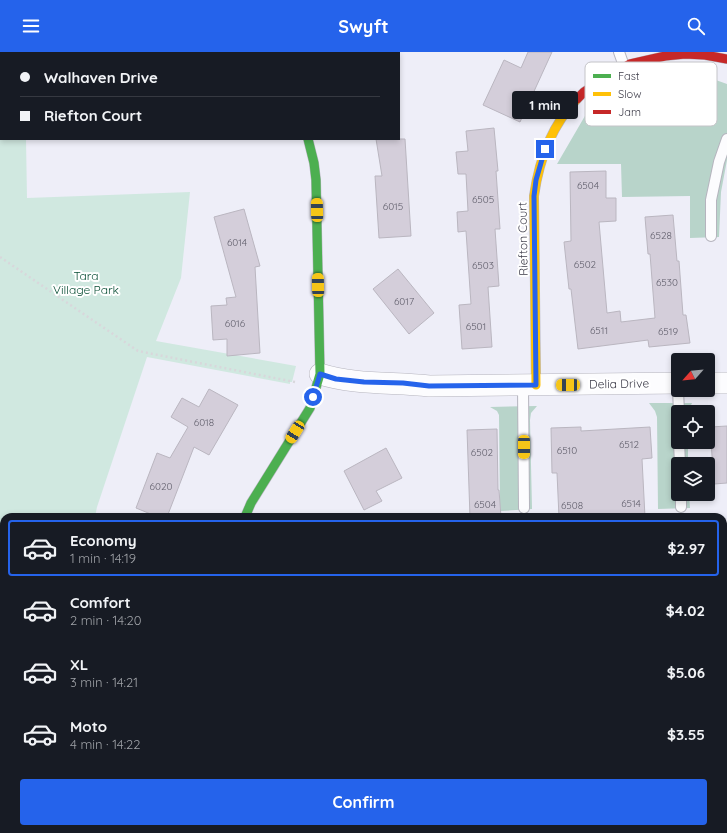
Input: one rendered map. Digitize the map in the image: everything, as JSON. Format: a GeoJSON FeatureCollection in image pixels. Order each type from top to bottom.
{"type":"FeatureCollection","features":[{"type":"Feature","properties":{"kind":"street","name":"Riefton Court"},"geometry":{"type":"LineString","coordinates":[[639,62],[666,55],[684,53],[727,59]]}},
{"type":"Feature","properties":{"kind":"street","name":"Riefton Court"},"geometry":{"type":"LineString","coordinates":[[530,385],[534,196],[536,180],[548,141],[568,109],[585,92]]}},
{"type":"Feature","properties":{"kind":"street"},"geometry":{"type":"LineString","coordinates":[[247,513],[251,503],[310,408],[319,380],[316,180],[308,140]]}},
{"type":"Feature","properties":{"kind":"street","name":"Delia Drive"},"geometry":{"type":"LineString","coordinates":[[319,380],[336,379],[429,386],[671,383]]}},
{"type":"Feature","properties":{"kind":"street"},"geometry":{"type":"LineString","coordinates":[[715,383],[727,383]]}},
{"type":"Feature","properties":{"kind":"lane"},"geometry":{"type":"LineString","coordinates":[[619,52],[623,62]]}},
{"type":"Feature","properties":{"kind":"lane"},"geometry":{"type":"LineString","coordinates":[[712,236],[711,200],[719,162],[727,139]]}},
{"type":"Feature","properties":{"kind":"lane"},"geometry":{"type":"LineString","coordinates":[[524,508],[530,385]]}},
{"type":"Feature","properties":{"kind":"lane"},"geometry":{"type":"LineString","coordinates":[[681,501],[681,506]]}},
{"type":"Feature","properties":{"kind":"path"},"geometry":{"type":"LineString","coordinates":[[0,257],[138,351],[319,380]]}},
{"type":"Feature","properties":{"kind":"green space"},"geometry":{"type":"Polygon","coordinates":[[[717,80],[727,84],[727,160],[721,192],[719,237],[690,238],[690,196],[622,197],[621,164],[557,164],[585,116],[585,126],[717,126],[717,80]]]}},
{"type":"Feature","properties":{"kind":"green space","name":"Tara Village Park"},"geometry":{"type":"Polygon","coordinates":[[[0,140],[26,140],[27,198],[190,192],[181,278],[156,341],[296,366],[292,382],[290,382],[290,384],[147,357],[96,513],[0,513],[0,140]]]}},
{"type":"Feature","properties":{"kind":"green space"},"geometry":{"type":"Polygon","coordinates":[[[649,403],[692,403],[691,405],[671,405],[671,449],[688,449],[688,457],[671,457],[671,501],[690,501],[690,508],[658,509],[657,417],[655,411],[649,403]]]}},
{"type":"Feature","properties":{"kind":"green space"},"geometry":{"type":"Polygon","coordinates":[[[537,406],[531,413],[530,420],[532,509],[500,511],[499,415],[497,411],[490,407],[537,406]]]}},
{"type":"Feature","properties":{"kind":"building"},"geometry":{"type":"Polygon","coordinates":[[[528,52],[552,52],[520,122],[483,105],[504,60],[521,68],[528,52]]]}},
{"type":"Feature","properties":{"kind":"building"},"geometry":{"type":"Polygon","coordinates":[[[494,128],[498,171],[496,171],[500,229],[495,229],[499,286],[488,287],[492,347],[462,349],[459,305],[471,304],[466,231],[458,232],[457,212],[468,211],[466,174],[458,174],[456,152],[468,151],[466,131],[494,128]]]}},
{"type":"Feature","properties":{"kind":"building"},"geometry":{"type":"Polygon","coordinates":[[[405,139],[411,236],[379,238],[375,176],[382,176],[376,140],[405,139]]]}},
{"type":"Feature","properties":{"kind":"building"},"geometry":{"type":"Polygon","coordinates":[[[606,171],[606,198],[616,198],[616,221],[599,222],[607,313],[620,311],[621,322],[655,318],[650,254],[648,254],[645,217],[673,215],[677,261],[679,261],[683,315],[686,315],[690,343],[649,347],[648,340],[578,349],[564,242],[571,241],[570,172],[606,171]]]}},
{"type":"Feature","properties":{"kind":"building"},"geometry":{"type":"Polygon","coordinates":[[[244,209],[260,266],[255,267],[260,353],[227,356],[227,339],[213,340],[211,306],[227,305],[226,298],[236,297],[214,217],[244,209]]]}},
{"type":"Feature","properties":{"kind":"building"},"geometry":{"type":"Polygon","coordinates":[[[398,269],[434,313],[409,334],[373,289],[398,269]]]}},
{"type":"Feature","properties":{"kind":"building"},"geometry":{"type":"Polygon","coordinates":[[[209,389],[238,405],[209,455],[194,447],[169,513],[148,513],[136,508],[157,453],[170,458],[188,427],[171,417],[182,398],[199,407],[209,389]]]}},
{"type":"Feature","properties":{"kind":"building"},"geometry":{"type":"Polygon","coordinates":[[[727,426],[727,483],[715,484],[715,457],[712,457],[712,449],[715,449],[715,427],[727,426]]]}},
{"type":"Feature","properties":{"kind":"building"},"geometry":{"type":"Polygon","coordinates":[[[581,427],[581,431],[650,427],[652,458],[642,459],[645,513],[559,513],[557,473],[552,473],[551,428],[581,427]]]}},
{"type":"Feature","properties":{"kind":"building"},"geometry":{"type":"Polygon","coordinates":[[[497,429],[498,490],[501,513],[470,513],[467,430],[497,429]]]}},
{"type":"Feature","properties":{"kind":"building"},"geometry":{"type":"Polygon","coordinates":[[[386,448],[402,478],[376,491],[382,501],[364,510],[344,471],[386,448]]]}},
{"type":"Feature","properties":{"kind":"traffic: fast"},"geometry":{"type":"LineString","coordinates":[[247,513],[251,503],[310,408],[320,374],[316,180],[314,163],[308,140]]}},
{"type":"Feature","properties":{"kind":"traffic: slow"},"geometry":{"type":"LineString","coordinates":[[536,385],[534,196],[539,169],[553,132],[560,120],[577,99]]}},
{"type":"Feature","properties":{"kind":"traffic: jam"},"geometry":{"type":"LineString","coordinates":[[639,62],[665,56],[685,54],[705,55],[727,59]]}},
{"type":"Feature","properties":{"kind":"traffic: jam"},"geometry":{"type":"LineString","coordinates":[[577,99],[585,91]]}},
{"type":"Feature","properties":{"kind":"route"},"geometry":{"type":"LineString","coordinates":[[313,397],[320,374],[336,379],[429,386],[536,385],[534,196],[536,180],[545,149]]}}]}
